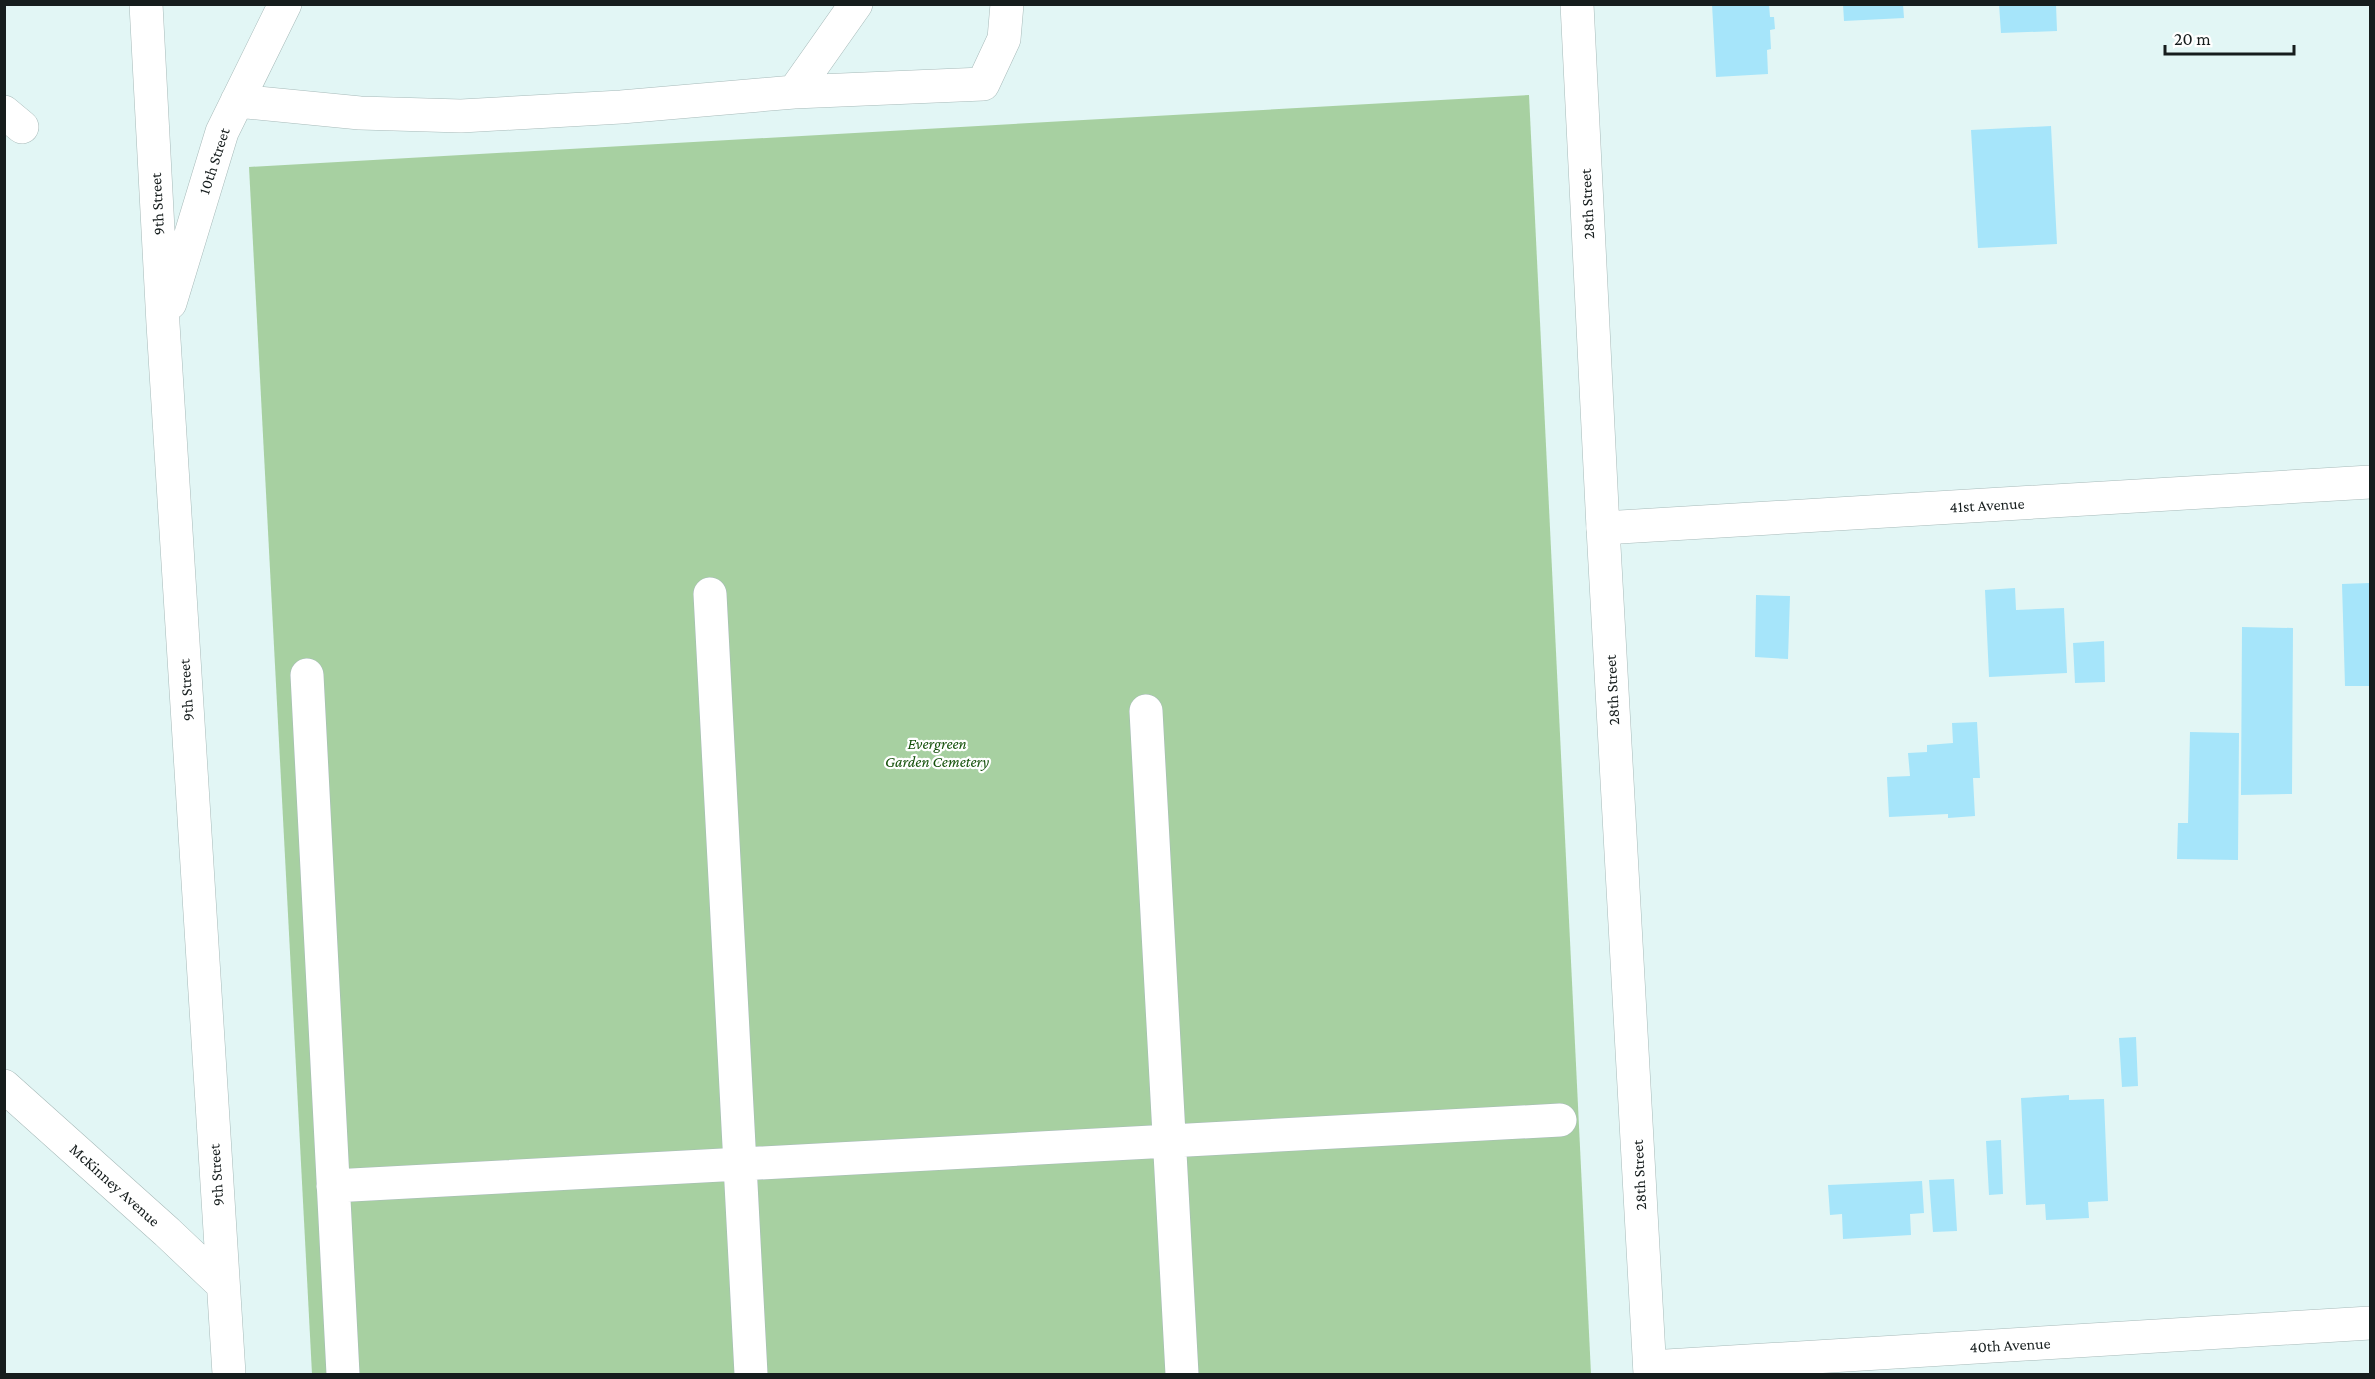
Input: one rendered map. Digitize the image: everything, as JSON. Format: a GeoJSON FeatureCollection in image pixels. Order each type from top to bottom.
{"type":"FeatureCollection","features":[{"type":"Feature","properties":{"kind":"street","name":"9th Street"},"geometry":{"type":"LineString","coordinates":[[146,4],[163,324],[229,1374]]}},
{"type":"Feature","properties":{"kind":"street","name":"10th Street"},"geometry":{"type":"LineString","coordinates":[[163,324],[222,132],[285,4]]}},
{"type":"Feature","properties":{"kind":"street"},"geometry":{"type":"LineString","coordinates":[[794,92],[856,4]]}},
{"type":"Feature","properties":{"kind":"street"},"geometry":{"type":"LineString","coordinates":[[237,101],[360,113],[461,116],[621,107],[794,92],[983,84],[1004,39],[1007,4]]}},
{"type":"Feature","properties":{"kind":"street","name":"28th Street"},"geometry":{"type":"LineString","coordinates":[[1577,4],[1603,528],[1650,1371]]}},
{"type":"Feature","properties":{"kind":"street","name":"41st Avenue"},"geometry":{"type":"LineString","coordinates":[[1603,528],[2370,482]]}},
{"type":"Feature","properties":{"kind":"street"},"geometry":{"type":"LineString","coordinates":[[710,594],[751,1374]]}},
{"type":"Feature","properties":{"kind":"street"},"geometry":{"type":"LineString","coordinates":[[307,675],[343,1374]]}},
{"type":"Feature","properties":{"kind":"street"},"geometry":{"type":"LineString","coordinates":[[1146,711],[1182,1374]]}},
{"type":"Feature","properties":{"kind":"street","name":"McKinney Avenue"},"geometry":{"type":"LineString","coordinates":[[4,1086],[223,1285]]}},
{"type":"Feature","properties":{"kind":"street"},"geometry":{"type":"LineString","coordinates":[[333,1186],[1560,1120]]}},
{"type":"Feature","properties":{"kind":"street","name":"40th Avenue"},"geometry":{"type":"LineString","coordinates":[[1650,1371],[2370,1323]]}},
{"type":"Feature","properties":{"kind":"green space","name":"Evergreen Garden Cemetery"},"geometry":{"type":"Polygon","coordinates":[[[1529,95],[1591,1374],[312,1374],[249,167],[1529,95]]]}},
{"type":"Feature","properties":{"kind":"building"},"geometry":{"type":"Polygon","coordinates":[[[1712,4],[1769,4],[1770,17],[1774,17],[1775,29],[1770,30],[1771,49],[1767,50],[1768,74],[1716,77],[1712,4]]]}},
{"type":"Feature","properties":{"kind":"building"},"geometry":{"type":"Polygon","coordinates":[[[1843,4],[1903,4],[1904,18],[1844,21],[1843,4]]]}},
{"type":"Feature","properties":{"kind":"building"},"geometry":{"type":"Polygon","coordinates":[[[1999,4],[2056,4],[2057,31],[2001,33],[1999,4]]]}},
{"type":"Feature","properties":{"kind":"building"},"geometry":{"type":"Polygon","coordinates":[[[2051,126],[2057,244],[1978,248],[1971,130],[2051,126]]]}},
{"type":"Feature","properties":{"kind":"building"},"geometry":{"type":"Polygon","coordinates":[[[2370,583],[2370,686],[2345,686],[2342,584],[2370,583]]]}},
{"type":"Feature","properties":{"kind":"building"},"geometry":{"type":"Polygon","coordinates":[[[2015,588],[2016,610],[2064,608],[2067,673],[1989,677],[1985,590],[2015,588]]]}},
{"type":"Feature","properties":{"kind":"building"},"geometry":{"type":"Polygon","coordinates":[[[1756,595],[1790,596],[1788,659],[1755,657],[1756,595]]]}},
{"type":"Feature","properties":{"kind":"building"},"geometry":{"type":"Polygon","coordinates":[[[2242,627],[2293,628],[2292,794],[2241,795],[2242,627]]]}},
{"type":"Feature","properties":{"kind":"building"},"geometry":{"type":"Polygon","coordinates":[[[2104,641],[2105,682],[2075,683],[2073,643],[2104,641]]]}},
{"type":"Feature","properties":{"kind":"building"},"geometry":{"type":"Polygon","coordinates":[[[1977,722],[1980,778],[1973,778],[1975,816],[1948,818],[1948,814],[1889,817],[1887,777],[1910,776],[1908,753],[1927,752],[1927,745],[1953,743],[1952,723],[1977,722]]]}},
{"type":"Feature","properties":{"kind":"building"},"geometry":{"type":"Polygon","coordinates":[[[2190,732],[2239,733],[2238,860],[2177,859],[2178,823],[2188,823],[2190,732]]]}},
{"type":"Feature","properties":{"kind":"building"},"geometry":{"type":"Polygon","coordinates":[[[2136,1037],[2138,1086],[2122,1087],[2119,1038],[2136,1037]]]}},
{"type":"Feature","properties":{"kind":"building"},"geometry":{"type":"Polygon","coordinates":[[[2069,1095],[2069,1100],[2104,1099],[2108,1201],[2088,1202],[2089,1218],[2046,1220],[2045,1204],[2026,1205],[2021,1098],[2069,1095]]]}},
{"type":"Feature","properties":{"kind":"building"},"geometry":{"type":"Polygon","coordinates":[[[2001,1140],[2003,1194],[1989,1195],[1986,1141],[2001,1140]]]}},
{"type":"Feature","properties":{"kind":"building"},"geometry":{"type":"Polygon","coordinates":[[[1954,1179],[1957,1231],[1933,1232],[1929,1180],[1954,1179]]]}},
{"type":"Feature","properties":{"kind":"building"},"geometry":{"type":"Polygon","coordinates":[[[1922,1181],[1924,1213],[1910,1214],[1911,1235],[1843,1239],[1842,1214],[1830,1215],[1828,1185],[1922,1181]]]}}]}
